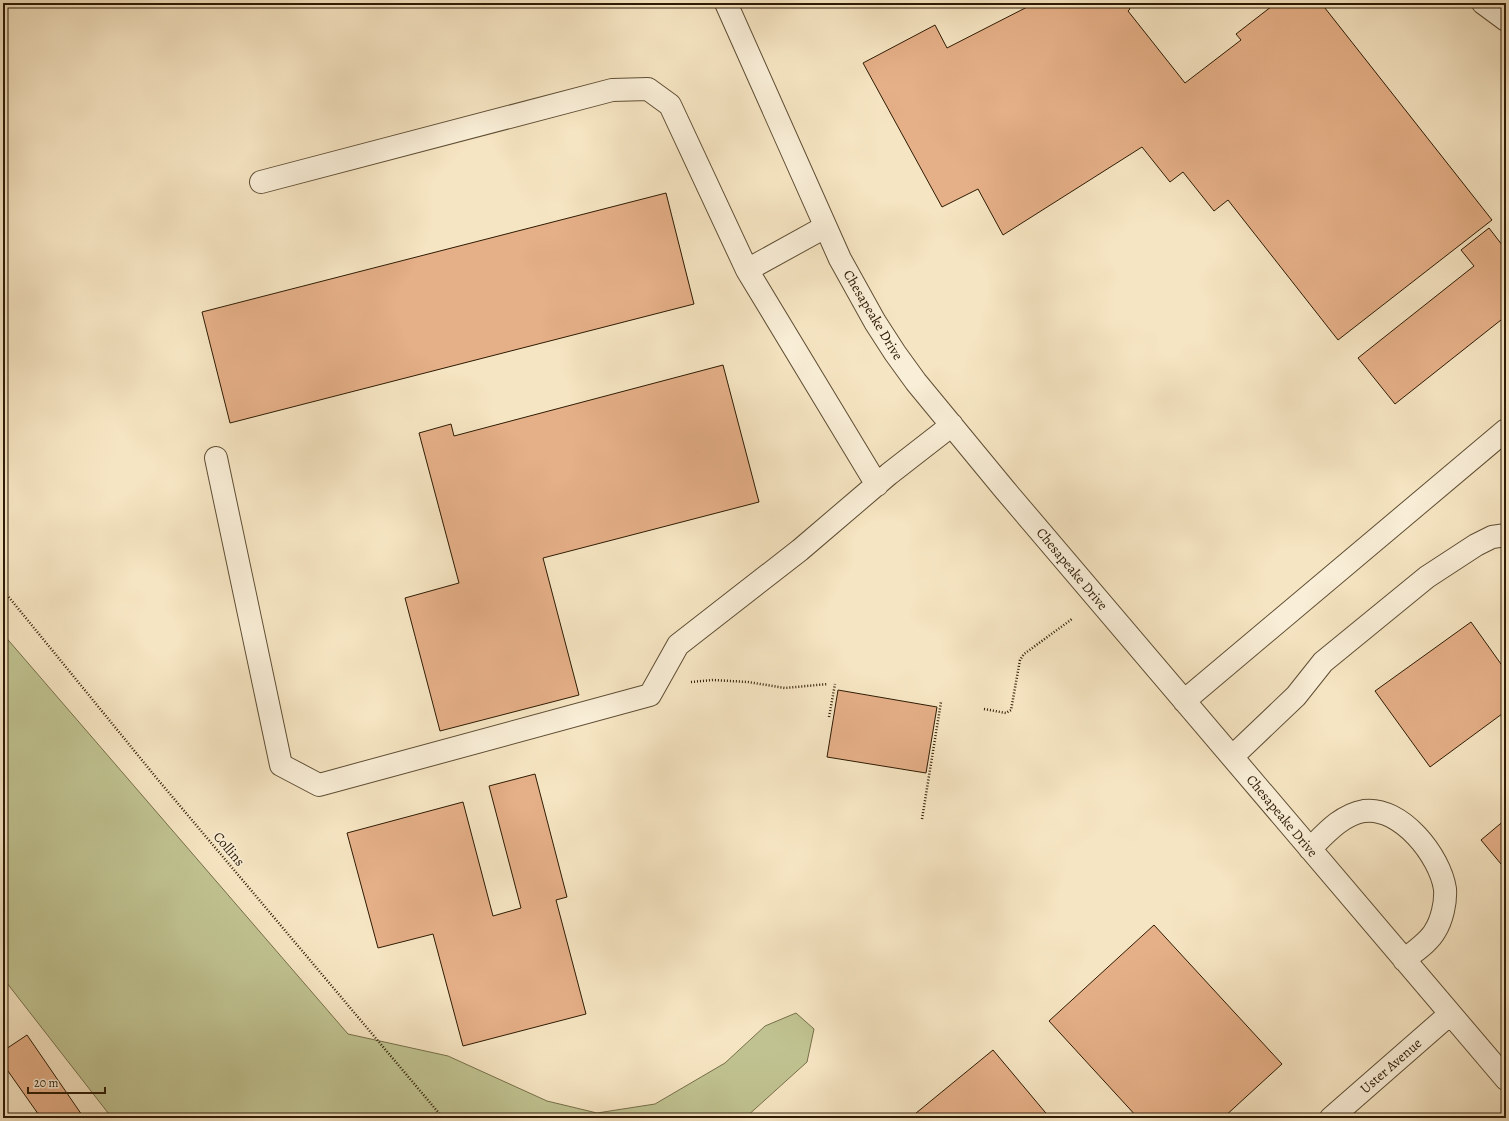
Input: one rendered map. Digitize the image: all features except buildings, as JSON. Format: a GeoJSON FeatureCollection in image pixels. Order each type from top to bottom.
{"type":"FeatureCollection","features":[{"type":"Feature","properties":{"kind":"street","name":"Chesapeake Drive"},"geometry":{"type":"LineString","coordinates":[[726,3],[840,259],[875,322],[899,358],[1005,490],[1506,1079]]}},
{"type":"Feature","properties":{"kind":"street"},"geometry":{"type":"LineString","coordinates":[[1483,3],[1506,20]]}},
{"type":"Feature","properties":{"kind":"street"},"geometry":{"type":"LineString","coordinates":[[261,182],[612,90],[648,89],[670,105],[747,270],[877,485]]}},
{"type":"Feature","properties":{"kind":"street"},"geometry":{"type":"LineString","coordinates":[[747,270],[825,227]]}},
{"type":"Feature","properties":{"kind":"street"},"geometry":{"type":"LineString","coordinates":[[216,458],[281,765],[319,785],[650,695],[678,645],[800,550],[877,485],[952,425]]}},
{"type":"Feature","properties":{"kind":"street"},"geometry":{"type":"LineString","coordinates":[[1184,701],[1506,430]]}},
{"type":"Feature","properties":{"kind":"street"},"geometry":{"type":"LineString","coordinates":[[1232,757],[1296,696],[1323,662],[1427,577],[1476,544],[1492,537],[1506,535]]}},
{"type":"Feature","properties":{"kind":"street"},"geometry":{"type":"LineString","coordinates":[[1310,849],[1337,824],[1350,815],[1365,811],[1384,813],[1395,817],[1413,833],[1428,850],[1440,870],[1445,891],[1442,912],[1435,931],[1428,940],[1404,960]]}},
{"type":"Feature","properties":{"kind":"street","name":"Uster Avenue"},"geometry":{"type":"LineString","coordinates":[[1331,1118],[1450,1014]]}},
{"type":"Feature","properties":{"kind":"path","name":"Collins"},"geometry":{"type":"LineString","coordinates":[[3,590],[159,781],[443,1118]]}},
{"type":"Feature","properties":{"kind":"path"},"geometry":{"type":"LineString","coordinates":[[984,709],[1006,713],[1011,710],[1020,660],[1024,654],[1072,619]]}},
{"type":"Feature","properties":{"kind":"path"},"geometry":{"type":"LineString","coordinates":[[691,682],[712,680],[748,682],[785,688],[828,684]]}},
{"type":"Feature","properties":{"kind":"path"},"geometry":{"type":"LineString","coordinates":[[829,717],[835,684]]}},
{"type":"Feature","properties":{"kind":"path"},"geometry":{"type":"LineString","coordinates":[[922,819],[941,702]]}},
{"type":"Feature","properties":{"kind":"green space"},"geometry":{"type":"Polygon","coordinates":[[[3,634],[348,1034],[448,1056],[547,1101],[597,1113],[655,1104],[725,1063],[765,1026],[796,1013],[814,1029],[807,1062],[745,1118],[112,1118],[3,978],[3,634]]]}}]}
